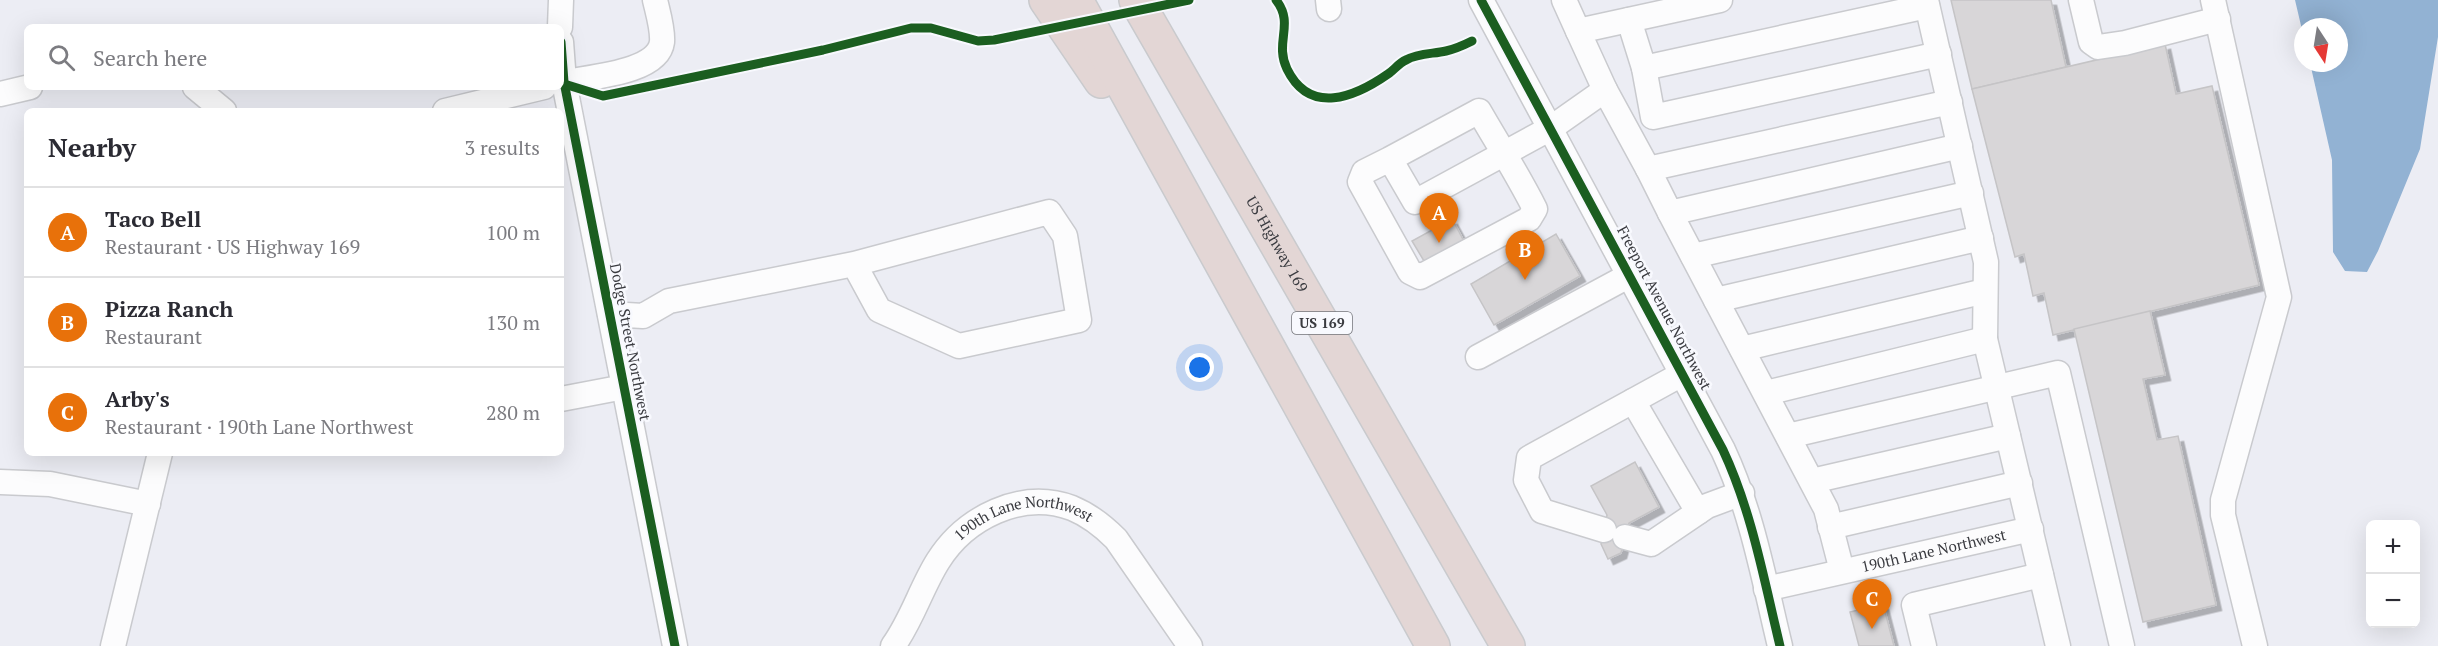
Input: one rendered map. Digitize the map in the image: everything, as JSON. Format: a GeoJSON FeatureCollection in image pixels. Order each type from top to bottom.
{"type":"FeatureCollection","features":[{"type":"Feature","properties":{"kind":"highway"},"geometry":{"type":"LineString","coordinates":[[1047,0],[1074,44],[1189,204]]}},
{"type":"Feature","properties":{"kind":"highway"},"geometry":{"type":"LineString","coordinates":[[1076,0],[1433,646]]}},
{"type":"Feature","properties":{"kind":"highway","name":"US Highway 169"},"geometry":{"type":"LineString","coordinates":[[1136,0],[1508,646]]}},
{"type":"Feature","properties":{"kind":"highway"},"geometry":{"type":"LineString","coordinates":[[1151,0],[1203,118]]}},
{"type":"Feature","properties":{"kind":"street"},"geometry":{"type":"LineString","coordinates":[[560,24],[561,0]]}},
{"type":"Feature","properties":{"kind":"street"},"geometry":{"type":"LineString","coordinates":[[564,83],[617,73],[652,59],[662,44],[655,0]]}},
{"type":"Feature","properties":{"kind":"street","name":"Freeport Avenue Northwest"},"geometry":{"type":"LineString","coordinates":[[1481,0],[1723,450],[1742,493],[1780,646]]}},
{"type":"Feature","properties":{"kind":"street"},"geometry":{"type":"LineString","coordinates":[[1564,0],[1605,90],[1826,509],[1842,572]]}},
{"type":"Feature","properties":{"kind":"street"},"geometry":{"type":"LineString","coordinates":[[1578,31],[1720,0]]}},
{"type":"Feature","properties":{"kind":"street"},"geometry":{"type":"LineString","coordinates":[[2081,0],[2091,42],[2098,47],[2125,43],[2215,10],[2279,297],[2223,500],[2223,515],[2255,646]]}},
{"type":"Feature","properties":{"kind":"street"},"geometry":{"type":"LineString","coordinates":[[1644,68],[1927,3],[1986,262],[1985,339],[2058,646]]}},
{"type":"Feature","properties":{"kind":"street"},"geometry":{"type":"LineString","coordinates":[[1629,20],[1644,68],[1653,117]]}},
{"type":"Feature","properties":{"kind":"street"},"geometry":{"type":"LineString","coordinates":[[1627,130],[1653,117],[1939,54]]}},
{"type":"Feature","properties":{"kind":"street"},"geometry":{"type":"LineString","coordinates":[[0,94],[24,88]]}},
{"type":"Feature","properties":{"kind":"street"},"geometry":{"type":"LineString","coordinates":[[199,90],[220,108]]}},
{"type":"Feature","properties":{"kind":"street"},"geometry":{"type":"LineString","coordinates":[[457,108],[531,90]]}},
{"type":"Feature","properties":{"kind":"street","name":"Dodge Street Northwest"},"geometry":{"type":"LineString","coordinates":[[557,90],[562,108]]}},
{"type":"Feature","properties":{"kind":"street"},"geometry":{"type":"LineString","coordinates":[[1390,159],[1415,202],[1551,128],[1605,90]]}},
{"type":"Feature","properties":{"kind":"street"},"geometry":{"type":"LineString","coordinates":[[1648,170],[1950,102]]}},
{"type":"Feature","properties":{"kind":"street"},"geometry":{"type":"LineString","coordinates":[[1479,111],[1535,209],[1528,219],[1420,277],[1410,272],[1360,183],[1364,172],[1390,159],[1479,111]]}},
{"type":"Feature","properties":{"kind":"street","name":"Dodge Street Northwest"},"geometry":{"type":"LineString","coordinates":[[564,118],[610,314],[675,646]]}},
{"type":"Feature","properties":{"kind":"street"},"geometry":{"type":"LineString","coordinates":[[1670,213],[1960,146]]}},
{"type":"Feature","properties":{"kind":"street"},"geometry":{"type":"LineString","coordinates":[[1693,256],[1971,193]]}},
{"type":"Feature","properties":{"kind":"street"},"geometry":{"type":"LineString","coordinates":[[610,314],[643,316],[669,301],[854,264],[1049,212],[1065,236],[1079,320],[959,346],[879,310],[854,264]]}},
{"type":"Feature","properties":{"kind":"street"},"geometry":{"type":"LineString","coordinates":[[1716,300],[1981,238]]}},
{"type":"Feature","properties":{"kind":"street"},"geometry":{"type":"LineString","coordinates":[[1478,357],[1630,275]]}},
{"type":"Feature","properties":{"kind":"street"},"geometry":{"type":"LineString","coordinates":[[1743,349],[1985,291]]}},
{"type":"Feature","properties":{"kind":"street"},"geometry":{"type":"LineString","coordinates":[[1766,393],[1985,339]]}},
{"type":"Feature","properties":{"kind":"street"},"geometry":{"type":"LineString","coordinates":[[1788,436],[2058,373],[2122,646]]}},
{"type":"Feature","properties":{"kind":"street"},"geometry":{"type":"LineString","coordinates":[[1683,374],[1528,458],[1526,480],[1542,511],[1651,544],[1707,506],[1742,493]]}},
{"type":"Feature","properties":{"kind":"street"},"geometry":{"type":"LineString","coordinates":[[564,398],[624,387]]}},
{"type":"Feature","properties":{"kind":"street"},"geometry":{"type":"LineString","coordinates":[[1634,401],[1698,512]]}},
{"type":"Feature","properties":{"kind":"street"},"geometry":{"type":"LineString","coordinates":[[1812,481],[2008,436]]}},
{"type":"Feature","properties":{"kind":"street"},"geometry":{"type":"LineString","coordinates":[[113,646],[159,456]]}},
{"type":"Feature","properties":{"kind":"street"},"geometry":{"type":"LineString","coordinates":[[0,482],[50,484],[148,504]]}},
{"type":"Feature","properties":{"kind":"street"},"geometry":{"type":"LineString","coordinates":[[1830,527],[2020,483]]}},
{"type":"Feature","properties":{"kind":"street","name":"190th Lane Northwest"},"geometry":{"type":"LineString","coordinates":[[893,646],[907,624],[927,581],[953,540],[972,524],[993,512],[1037,502],[1070,507],[1102,525],[1116,539],[1190,646]]}},
{"type":"Feature","properties":{"kind":"street","name":"190th Lane Northwest"},"geometry":{"type":"LineString","coordinates":[[1766,589],[2031,529]]}},
{"type":"Feature","properties":{"kind":"street"},"geometry":{"type":"LineString","coordinates":[[1924,646],[1914,605],[2041,575]]}},
{"type":"Feature","properties":{"kind":"water"},"geometry":{"type":"Polygon","coordinates":[[[2295,0],[2438,0],[2438,37],[2420,149],[2367,272],[2345,271],[2333,252],[2332,160],[2312,72],[2348,72],[2348,18],[2299,18],[2295,0]]]}},
{"type":"Feature","properties":{"kind":"building"},"geometry":{"type":"Polygon","coordinates":[[[1951,0],[2051,0],[2066,67],[1972,89],[1951,0]]]}},
{"type":"Feature","properties":{"kind":"building"},"geometry":{"type":"Polygon","coordinates":[[[2165,44],[2176,94],[2212,86],[2259,285],[2053,335],[2044,293],[2033,296],[2024,254],[2015,257],[1972,89],[2165,44]]]}},
{"type":"Feature","properties":{"kind":"building"},"geometry":{"type":"Polygon","coordinates":[[[1452,219],[1466,245],[1427,266],[1412,241],[1452,219]]]}},
{"type":"Feature","properties":{"kind":"building"},"geometry":{"type":"Polygon","coordinates":[[[1556,234],[1580,276],[1494,325],[1471,284],[1556,234]]]}},
{"type":"Feature","properties":{"kind":"building"},"geometry":{"type":"Polygon","coordinates":[[[2150,311],[2165,375],[2143,379],[2157,440],[2178,436],[2216,605],[2143,622],[2074,329],[2150,311]]]}},
{"type":"Feature","properties":{"kind":"building"},"geometry":{"type":"Polygon","coordinates":[[[1635,462],[1659,507],[1629,523],[1621,553],[1608,559],[1601,544],[1607,515],[1591,486],[1635,462]]]}},
{"type":"Feature","properties":{"kind":"building"},"geometry":{"type":"Polygon","coordinates":[[[1883,604],[1894,646],[1859,646],[1850,612],[1883,604]]]}},
{"type":"Feature","properties":{"kind":"cycle path"},"geometry":{"type":"LineString","coordinates":[[564,84],[603,96],[823,50],[911,28],[931,28],[978,41],[994,40],[1189,0]]}},
{"type":"Feature","properties":{"kind":"cycle path"},"geometry":{"type":"LineString","coordinates":[[1276,0],[1284,17],[1282,50],[1287,69],[1297,84],[1308,93],[1320,97],[1334,98],[1362,90],[1411,58],[1449,50],[1472,41]]}},
{"type":"Feature","properties":{"kind":"cycle path"},"geometry":{"type":"LineString","coordinates":[[1481,0],[1723,450],[1750,522],[1780,646]]}},
{"type":"Feature","properties":{"kind":"cycle path"},"geometry":{"type":"LineString","coordinates":[[564,82],[675,646]]}},
{"type":"Feature","properties":{"kind":"place","name":"Taco Bell"},"geometry":{"type":"Point","coordinates":[1439,243]}},
{"type":"Feature","properties":{"kind":"place","name":"Pizza Ranch"},"geometry":{"type":"Point","coordinates":[1525,280]}},
{"type":"Feature","properties":{"kind":"place","name":"Arby's"},"geometry":{"type":"Point","coordinates":[1872,629]}}]}
